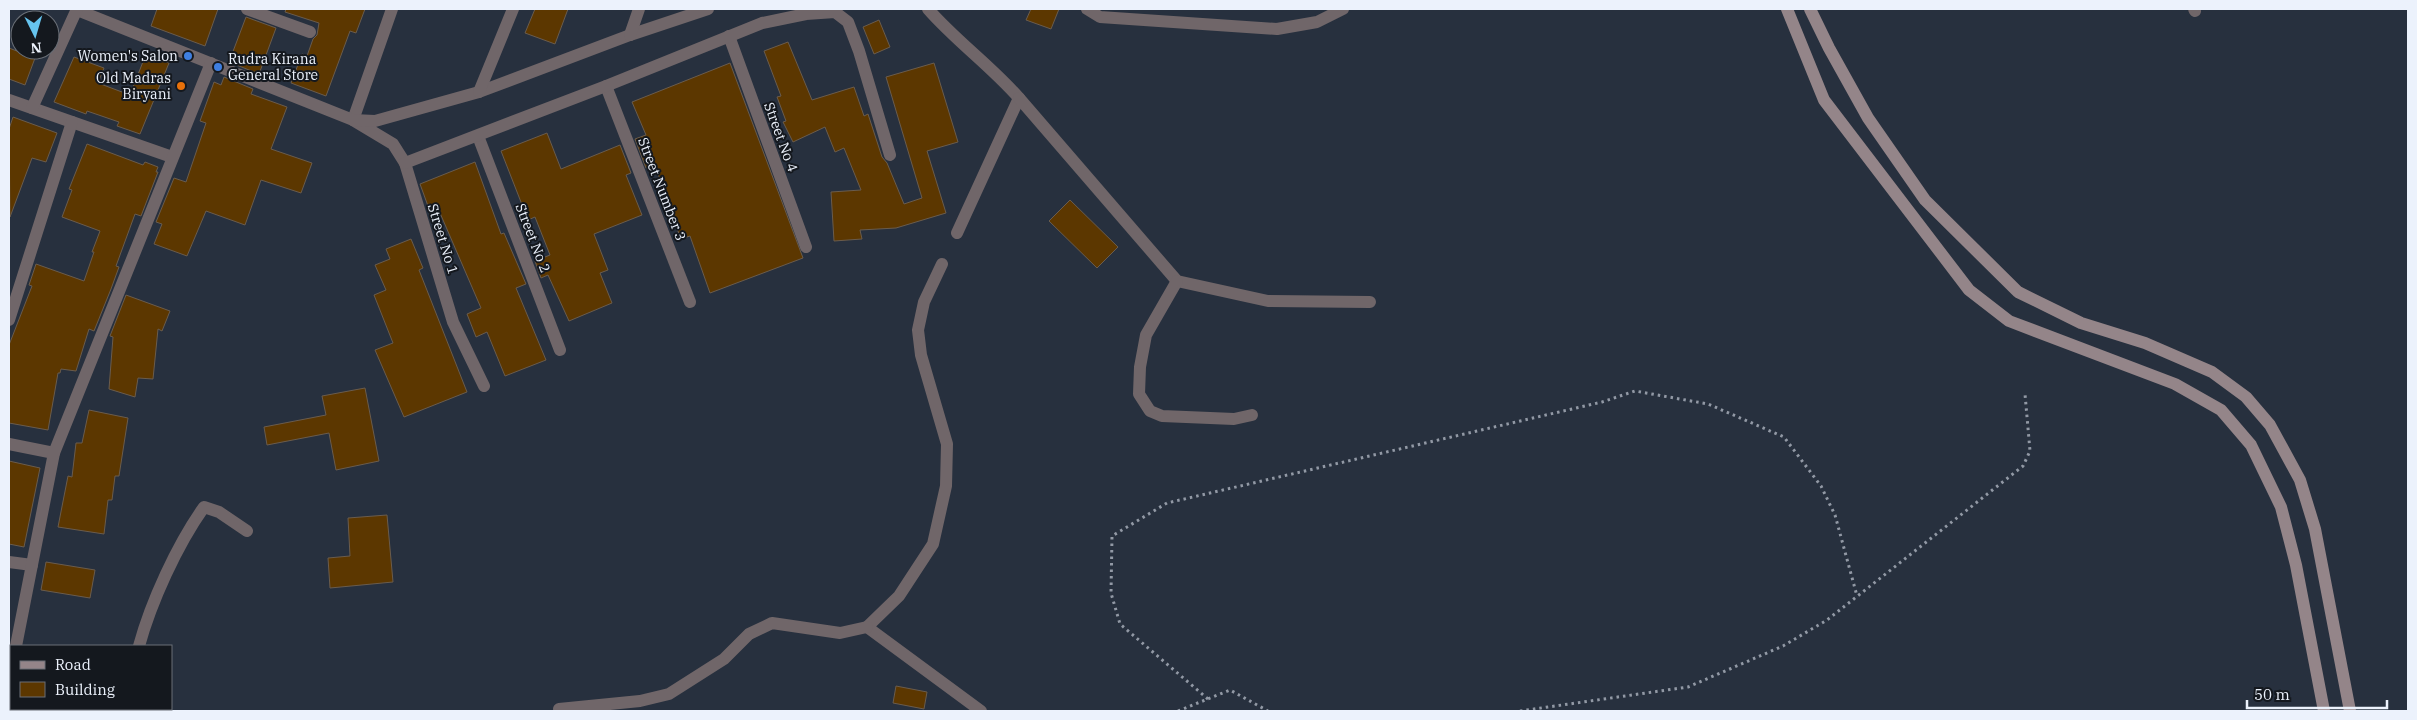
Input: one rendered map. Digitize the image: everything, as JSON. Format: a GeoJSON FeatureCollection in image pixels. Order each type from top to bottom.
{"type":"FeatureCollection","features":[{"type":"Feature","properties":{"kind":"main road"},"geometry":{"type":"LineString","coordinates":[[1787,9],[1824,100],[1969,290],[2009,321],[2175,384],[2222,410],[2252,445],[2281,507],[2296,565],[2324,711]]}},
{"type":"Feature","properties":{"kind":"main road"},"geometry":{"type":"LineString","coordinates":[[1810,9],[1829,48],[1868,118],[1926,200],[2018,292],[2081,323],[2146,343],[2212,372],[2246,397],[2270,425],[2300,480],[2315,529],[2350,711]]}},
{"type":"Feature","properties":{"kind":"street"},"geometry":{"type":"LineString","coordinates":[[247,9],[310,32]]}},
{"type":"Feature","properties":{"kind":"street"},"geometry":{"type":"LineString","coordinates":[[353,120],[392,9]]}},
{"type":"Feature","properties":{"kind":"street"},"geometry":{"type":"LineString","coordinates":[[479,92],[514,9]]}},
{"type":"Feature","properties":{"kind":"street"},"geometry":{"type":"LineString","coordinates":[[630,35],[639,9]]}},
{"type":"Feature","properties":{"kind":"street"},"geometry":{"type":"LineString","coordinates":[[32,108],[77,10],[353,120],[375,121],[479,92],[630,35],[708,9]]}},
{"type":"Feature","properties":{"kind":"street"},"geometry":{"type":"LineString","coordinates":[[928,9],[948,32],[994,70],[1177,281],[1268,300],[1370,302]]}},
{"type":"Feature","properties":{"kind":"street"},"geometry":{"type":"LineString","coordinates":[[1087,9],[1100,17],[1276,29],[1317,22],[1343,9]]}},
{"type":"Feature","properties":{"kind":"street"},"geometry":{"type":"LineString","coordinates":[[405,163],[606,86],[762,23],[806,14],[835,12],[848,22],[859,51],[890,155]]}},
{"type":"Feature","properties":{"kind":"street","name":"Street No 4"},"geometry":{"type":"LineString","coordinates":[[729,36],[806,247]]}},
{"type":"Feature","properties":{"kind":"street"},"geometry":{"type":"LineString","coordinates":[[16,645],[54,453],[210,63]]}},
{"type":"Feature","properties":{"kind":"street","name":"Street Number 3"},"geometry":{"type":"LineString","coordinates":[[606,86],[690,302]]}},
{"type":"Feature","properties":{"kind":"street"},"geometry":{"type":"LineString","coordinates":[[957,234],[1019,98]]}},
{"type":"Feature","properties":{"kind":"street"},"geometry":{"type":"LineString","coordinates":[[9,100],[172,157]]}},
{"type":"Feature","properties":{"kind":"street","name":"Street No 1"},"geometry":{"type":"LineString","coordinates":[[353,120],[393,144],[405,163],[453,322],[484,386]]}},
{"type":"Feature","properties":{"kind":"street"},"geometry":{"type":"LineString","coordinates":[[9,320],[72,122]]}},
{"type":"Feature","properties":{"kind":"street","name":"Street No 2"},"geometry":{"type":"LineString","coordinates":[[478,136],[560,350]]}},
{"type":"Feature","properties":{"kind":"street"},"geometry":{"type":"LineString","coordinates":[[559,709],[640,700],[670,694],[724,659],[749,634],[772,623],[840,633],[867,627],[899,596],[933,544],[946,486],[947,444],[921,355],[918,330],[924,302],[942,264]]}},
{"type":"Feature","properties":{"kind":"street"},"geometry":{"type":"LineString","coordinates":[[1177,281],[1146,335],[1140,367],[1139,394],[1150,411],[1162,416],[1234,419],[1252,415]]}},
{"type":"Feature","properties":{"kind":"street"},"geometry":{"type":"LineString","coordinates":[[9,444],[54,453]]}},
{"type":"Feature","properties":{"kind":"street"},"geometry":{"type":"LineString","coordinates":[[139,645],[145,624],[189,529],[204,507],[219,512],[247,531]]}},
{"type":"Feature","properties":{"kind":"street"},"geometry":{"type":"LineString","coordinates":[[9,562],[32,565]]}},
{"type":"Feature","properties":{"kind":"street"},"geometry":{"type":"LineString","coordinates":[[867,627],[981,711]]}},
{"type":"Feature","properties":{"kind":"path"},"geometry":{"type":"LineString","coordinates":[[1208,698],[1120,624],[1111,592],[1112,536],[1167,503],[1602,402],[1635,392],[1708,404],[1784,437],[1821,486],[1835,515],[1857,596]]}},
{"type":"Feature","properties":{"kind":"path"},"geometry":{"type":"LineString","coordinates":[[1520,711],[1688,686],[1782,646],[1827,620],[2023,466],[2030,451],[2025,394]]}},
{"type":"Feature","properties":{"kind":"path"},"geometry":{"type":"LineString","coordinates":[[1178,711],[1230,690],[1268,711]]}},
{"type":"Feature","properties":{"kind":"building"},"geometry":{"type":"Polygon","coordinates":[[[157,9],[218,9],[205,46],[151,26],[157,9]]]}},
{"type":"Feature","properties":{"kind":"building"},"geometry":{"type":"Polygon","coordinates":[[[286,9],[365,9],[356,33],[350,31],[326,96],[291,83],[302,54],[307,56],[313,39],[317,35],[319,23],[285,12],[286,9]]]}},
{"type":"Feature","properties":{"kind":"building"},"geometry":{"type":"Polygon","coordinates":[[[535,9],[568,9],[555,44],[525,33],[535,9]]]}},
{"type":"Feature","properties":{"kind":"building"},"geometry":{"type":"Polygon","coordinates":[[[1031,9],[1059,9],[1051,29],[1026,20],[1031,9]]]}},
{"type":"Feature","properties":{"kind":"building"},"geometry":{"type":"Polygon","coordinates":[[[246,17],[276,28],[259,74],[229,62],[246,17]]]}},
{"type":"Feature","properties":{"kind":"building"},"geometry":{"type":"Polygon","coordinates":[[[879,20],[890,47],[874,54],[863,27],[879,20]]]}},
{"type":"Feature","properties":{"kind":"building"},"geometry":{"type":"Polygon","coordinates":[[[788,42],[812,100],[854,87],[864,116],[868,114],[882,157],[887,163],[904,204],[922,198],[886,77],[934,63],[958,142],[927,151],[946,213],[896,228],[860,230],[862,239],[834,241],[831,192],[861,190],[844,148],[835,152],[825,127],[793,142],[783,122],[786,121],[777,97],[781,96],[764,51],[788,42]]]}},
{"type":"Feature","properties":{"kind":"building"},"geometry":{"type":"Polygon","coordinates":[[[9,48],[10,60],[34,60],[25,85],[9,79],[9,48]]]}},
{"type":"Feature","properties":{"kind":"building"},"geometry":{"type":"Polygon","coordinates":[[[146,54],[169,63],[140,134],[117,126],[119,122],[87,111],[86,114],[54,102],[74,57],[104,68],[98,83],[130,95],[146,54]]]}},
{"type":"Feature","properties":{"kind":"building"},"geometry":{"type":"Polygon","coordinates":[[[730,63],[803,258],[710,293],[690,236],[681,239],[670,210],[673,209],[654,165],[646,168],[635,139],[646,135],[632,102],[730,63]]]}},
{"type":"Feature","properties":{"kind":"building"},"geometry":{"type":"Polygon","coordinates":[[[224,77],[253,89],[251,94],[287,107],[271,149],[312,163],[301,193],[261,180],[245,225],[206,211],[187,256],[154,244],[162,224],[156,222],[174,178],[186,182],[206,123],[200,121],[214,82],[221,85],[224,77]]]}},
{"type":"Feature","properties":{"kind":"building"},"geometry":{"type":"Polygon","coordinates":[[[13,117],[57,133],[46,162],[32,158],[10,217],[9,129],[13,117]]]}},
{"type":"Feature","properties":{"kind":"building"},"geometry":{"type":"Polygon","coordinates":[[[547,133],[561,169],[620,145],[631,173],[626,175],[642,215],[594,234],[608,270],[600,273],[612,303],[569,321],[548,275],[541,278],[535,261],[550,255],[535,217],[528,220],[501,151],[547,133]]]}},
{"type":"Feature","properties":{"kind":"building"},"geometry":{"type":"Polygon","coordinates":[[[87,144],[143,165],[145,162],[158,167],[156,172],[158,172],[141,216],[135,214],[116,266],[119,267],[111,289],[94,331],[89,329],[76,371],[61,369],[60,373],[58,373],[48,430],[9,423],[9,345],[32,286],[29,285],[36,264],[84,281],[100,231],[62,217],[72,190],[69,189],[87,144]]]}},
{"type":"Feature","properties":{"kind":"building"},"geometry":{"type":"Polygon","coordinates":[[[475,162],[501,234],[504,233],[526,284],[516,288],[546,360],[505,376],[487,332],[476,337],[467,314],[481,308],[440,213],[432,217],[420,184],[475,162]]]}},
{"type":"Feature","properties":{"kind":"building"},"geometry":{"type":"Polygon","coordinates":[[[1070,200],[1118,247],[1097,268],[1049,221],[1070,200]]]}},
{"type":"Feature","properties":{"kind":"building"},"geometry":{"type":"Polygon","coordinates":[[[411,239],[423,268],[419,270],[467,392],[404,417],[375,350],[393,343],[374,295],[386,290],[375,265],[390,259],[386,249],[411,239]]]}},
{"type":"Feature","properties":{"kind":"building"},"geometry":{"type":"Polygon","coordinates":[[[126,295],[170,311],[162,331],[158,329],[153,379],[138,378],[135,397],[109,389],[113,337],[110,336],[126,295]]]}},
{"type":"Feature","properties":{"kind":"building"},"geometry":{"type":"Polygon","coordinates":[[[365,388],[379,461],[336,470],[329,433],[267,445],[264,427],[326,415],[322,396],[365,388]]]}},
{"type":"Feature","properties":{"kind":"building"},"geometry":{"type":"Polygon","coordinates":[[[89,410],[128,418],[119,476],[115,476],[112,500],[108,500],[104,534],[58,527],[68,476],[72,477],[76,443],[82,443],[89,410]]]}},
{"type":"Feature","properties":{"kind":"building"},"geometry":{"type":"Polygon","coordinates":[[[9,461],[40,468],[24,547],[9,544],[9,461]]]}},
{"type":"Feature","properties":{"kind":"building"},"geometry":{"type":"Polygon","coordinates":[[[387,515],[393,582],[330,588],[328,558],[350,556],[348,518],[387,515]]]}},
{"type":"Feature","properties":{"kind":"building"},"geometry":{"type":"Polygon","coordinates":[[[46,562],[95,570],[90,598],[41,590],[46,562]]]}},
{"type":"Feature","properties":{"kind":"building"},"geometry":{"type":"Polygon","coordinates":[[[896,686],[927,692],[924,709],[893,703],[896,686]]]}},
{"type":"Feature","properties":{"kind":"place","name":"Women's Salon"},"geometry":{"type":"Point","coordinates":[188,56]}},
{"type":"Feature","properties":{"kind":"place","name":"Rudra Kirana General Store"},"geometry":{"type":"Point","coordinates":[218,67]}},
{"type":"Feature","properties":{"kind":"place","name":"Old Madras Biryani"},"geometry":{"type":"Point","coordinates":[181,86]}}]}
